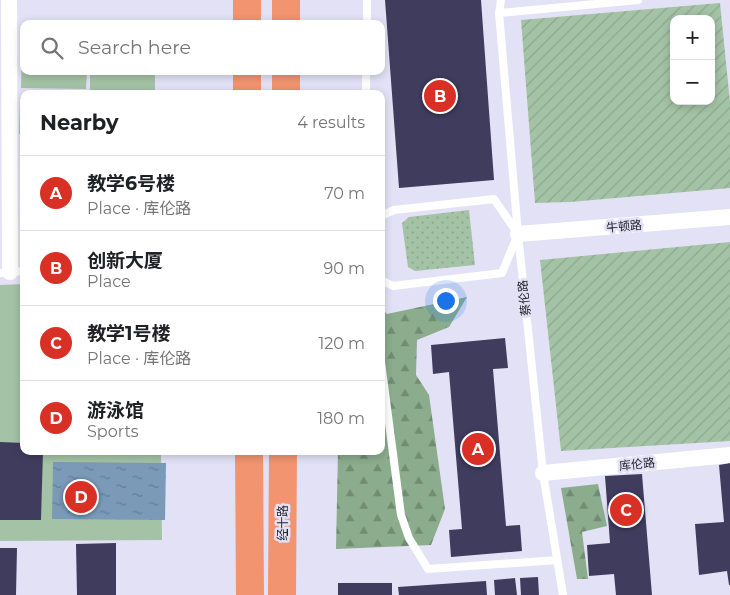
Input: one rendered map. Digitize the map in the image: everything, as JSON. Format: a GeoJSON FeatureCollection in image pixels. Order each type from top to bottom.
{"type":"FeatureCollection","features":[{"type":"Feature","properties":{"kind":"highway"},"geometry":{"type":"LineString","coordinates":[[247,0],[247,20]]}},
{"type":"Feature","properties":{"kind":"highway"},"geometry":{"type":"LineString","coordinates":[[286,0],[286,20]]}},
{"type":"Feature","properties":{"kind":"highway"},"geometry":{"type":"LineString","coordinates":[[247,75],[247,90]]}},
{"type":"Feature","properties":{"kind":"highway"},"geometry":{"type":"LineString","coordinates":[[286,75],[286,90]]}},
{"type":"Feature","properties":{"kind":"highway"},"geometry":{"type":"LineString","coordinates":[[249,455],[250,595]]}},
{"type":"Feature","properties":{"kind":"highway","name":"经十路"},"geometry":{"type":"LineString","coordinates":[[282,595],[283,455]]}},
{"type":"Feature","properties":{"kind":"street"},"geometry":{"type":"LineString","coordinates":[[9,0],[11,272]]}},
{"type":"Feature","properties":{"kind":"street","name":"牛顿路"},"geometry":{"type":"LineString","coordinates":[[518,234],[730,217]]}},
{"type":"Feature","properties":{"kind":"street","name":"库伦路"},"geometry":{"type":"LineString","coordinates":[[543,473],[730,455]]}},
{"type":"Feature","properties":{"kind":"lane"},"geometry":{"type":"LineString","coordinates":[[367,0],[367,20]]}},
{"type":"Feature","properties":{"kind":"lane","name":"蔡伦路"},"geometry":{"type":"LineString","coordinates":[[501,0],[500,13],[518,234],[543,473],[562,595]]}},
{"type":"Feature","properties":{"kind":"lane"},"geometry":{"type":"LineString","coordinates":[[500,13],[638,0]]}},
{"type":"Feature","properties":{"kind":"lane"},"geometry":{"type":"LineString","coordinates":[[366,75],[366,90]]}},
{"type":"Feature","properties":{"kind":"lane"},"geometry":{"type":"LineString","coordinates":[[385,214],[394,210],[494,200],[518,234],[502,273],[393,286],[385,282]]}},
{"type":"Feature","properties":{"kind":"lane"},"geometry":{"type":"LineString","coordinates":[[385,393],[401,515],[409,538],[428,569],[557,560]]}},
{"type":"Feature","properties":{"kind":"green space"},"geometry":{"type":"Polygon","coordinates":[[[720,3],[730,102],[730,188],[570,202],[535,203],[521,20],[720,3]]]}},
{"type":"Feature","properties":{"kind":"green space"},"geometry":{"type":"Polygon","coordinates":[[[21,75],[87,75],[86,89],[21,88],[21,75]]]}},
{"type":"Feature","properties":{"kind":"green space"},"geometry":{"type":"Polygon","coordinates":[[[90,75],[155,75],[155,90],[90,90],[90,75]]]}},
{"type":"Feature","properties":{"kind":"green space"},"geometry":{"type":"Polygon","coordinates":[[[20,97],[20,134],[19,134],[20,97]]]}},
{"type":"Feature","properties":{"kind":"green space"},"geometry":{"type":"Polygon","coordinates":[[[469,210],[475,265],[415,271],[408,267],[402,223],[409,217],[469,210]]]}},
{"type":"Feature","properties":{"kind":"green space"},"geometry":{"type":"Polygon","coordinates":[[[730,242],[730,441],[561,451],[540,260],[730,242]]]}},
{"type":"Feature","properties":{"kind":"green space"},"geometry":{"type":"Polygon","coordinates":[[[20,284],[20,455],[161,455],[162,540],[0,541],[0,285],[20,284]]]}},
{"type":"Feature","properties":{"kind":"green space"},"geometry":{"type":"Polygon","coordinates":[[[467,297],[449,327],[417,340],[416,375],[429,395],[445,509],[431,545],[336,549],[338,455],[385,455],[385,312],[387,314],[467,297]]]}},
{"type":"Feature","properties":{"kind":"green space"},"geometry":{"type":"Polygon","coordinates":[[[598,484],[607,526],[582,532],[588,579],[577,579],[561,488],[598,484]]]}},
{"type":"Feature","properties":{"kind":"water"},"geometry":{"type":"Polygon","coordinates":[[[53,462],[166,463],[165,520],[52,519],[53,462]]]}},
{"type":"Feature","properties":{"kind":"building"},"geometry":{"type":"Polygon","coordinates":[[[385,0],[481,0],[494,180],[399,188],[385,0]]]}},
{"type":"Feature","properties":{"kind":"building"},"geometry":{"type":"Polygon","coordinates":[[[505,338],[508,368],[493,369],[506,526],[520,525],[522,551],[451,557],[449,530],[462,529],[449,372],[433,374],[431,345],[505,338]]]}},
{"type":"Feature","properties":{"kind":"building"},"geometry":{"type":"Polygon","coordinates":[[[0,442],[20,443],[20,455],[43,455],[41,520],[0,520],[0,442]]]}},
{"type":"Feature","properties":{"kind":"building"},"geometry":{"type":"Polygon","coordinates":[[[730,463],[729,585],[727,571],[699,575],[695,524],[724,522],[719,465],[730,463]]]}},
{"type":"Feature","properties":{"kind":"building"},"geometry":{"type":"Polygon","coordinates":[[[642,474],[652,595],[616,595],[614,574],[589,576],[587,545],[610,543],[605,476],[642,474]]]}},
{"type":"Feature","properties":{"kind":"building"},"geometry":{"type":"Polygon","coordinates":[[[116,543],[116,595],[77,595],[76,544],[116,543]]]}},
{"type":"Feature","properties":{"kind":"building"},"geometry":{"type":"Polygon","coordinates":[[[0,548],[17,548],[16,595],[0,595],[0,548]]]}},
{"type":"Feature","properties":{"kind":"building"},"geometry":{"type":"Polygon","coordinates":[[[538,577],[539,595],[521,595],[520,578],[538,577]]]}},
{"type":"Feature","properties":{"kind":"building"},"geometry":{"type":"Polygon","coordinates":[[[515,578],[517,595],[495,595],[494,580],[515,578]]]}},
{"type":"Feature","properties":{"kind":"building"},"geometry":{"type":"Polygon","coordinates":[[[486,581],[487,595],[399,595],[398,587],[486,581]]]}},
{"type":"Feature","properties":{"kind":"building"},"geometry":{"type":"Polygon","coordinates":[[[338,583],[392,583],[392,595],[338,595],[338,583]]]}},
{"type":"Feature","properties":{"kind":"place","name":"创新大厦"},"geometry":{"type":"Point","coordinates":[440,96]}},
{"type":"Feature","properties":{"kind":"place","name":"教学6号楼"},"geometry":{"type":"Point","coordinates":[478,449]}},
{"type":"Feature","properties":{"kind":"place","name":"游泳馆"},"geometry":{"type":"Point","coordinates":[81,497]}},
{"type":"Feature","properties":{"kind":"place","name":"教学1号楼"},"geometry":{"type":"Point","coordinates":[626,510]}}]}
